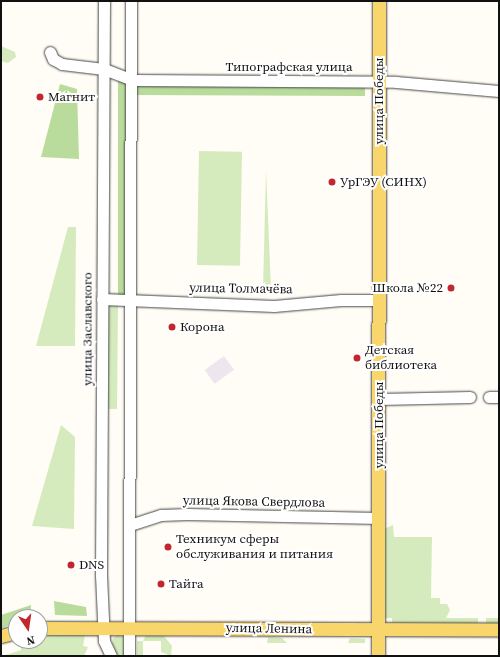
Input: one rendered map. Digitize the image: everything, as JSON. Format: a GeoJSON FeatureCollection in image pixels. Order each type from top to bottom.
{"type":"FeatureCollection","features":[{"type":"Feature","properties":{"kind":"main road","name":"улица Победы"},"geometry":{"type":"LineString","coordinates":[[378,656],[380,399],[378,81],[379,1]]}},
{"type":"Feature","properties":{"kind":"main road","name":"улица Ленина"},"geometry":{"type":"LineString","coordinates":[[48,628],[103,627],[378,631],[499,630]]}},
{"type":"Feature","properties":{"kind":"street","name":"улица Заславского"},"geometry":{"type":"LineString","coordinates":[[104,1],[101,576],[104,641],[111,656]]}},
{"type":"Feature","properties":{"kind":"street"},"geometry":{"type":"LineString","coordinates":[[130,656],[133,80],[132,1]]}},
{"type":"Feature","properties":{"kind":"street","name":"Типографская улица"},"geometry":{"type":"LineString","coordinates":[[50,52],[53,59],[62,64],[104,69],[133,80],[378,81],[499,91]]}},
{"type":"Feature","properties":{"kind":"street","name":"улица Толмачёва"},"geometry":{"type":"LineString","coordinates":[[102,299],[132,299],[274,306],[341,300],[379,300]]}},
{"type":"Feature","properties":{"kind":"street"},"geometry":{"type":"LineString","coordinates":[[380,399],[470,397]]}},
{"type":"Feature","properties":{"kind":"street","name":"улица Якова Свердлова"},"geometry":{"type":"LineString","coordinates":[[130,525],[161,515],[187,514],[379,518]]}},
{"type":"Feature","properties":{"kind":"shaded area"},"geometry":{"type":"Polygon","coordinates":[[[224,356],[234,370],[215,384],[205,370],[224,356]]]}},
{"type":"Feature","properties":{"kind":"green space"},"geometry":{"type":"Polygon","coordinates":[[[1,46],[15,52],[16,57],[8,63],[1,61],[1,46]]]}},
{"type":"Feature","properties":{"kind":"green space"},"geometry":{"type":"Polygon","coordinates":[[[118,79],[365,81],[365,96],[133,95],[132,299],[118,299],[118,79]]]}},
{"type":"Feature","properties":{"kind":"green space"},"geometry":{"type":"Polygon","coordinates":[[[60,84],[77,89],[79,159],[41,157],[60,84]]]}},
{"type":"Feature","properties":{"kind":"green space"},"geometry":{"type":"Polygon","coordinates":[[[199,151],[242,152],[240,266],[197,265],[199,151]]]}},
{"type":"Feature","properties":{"kind":"green space"},"geometry":{"type":"Polygon","coordinates":[[[266,170],[271,289],[263,289],[266,170]]]}},
{"type":"Feature","properties":{"kind":"green space"},"geometry":{"type":"Polygon","coordinates":[[[68,227],[76,227],[75,346],[36,346],[68,227]]]}},
{"type":"Feature","properties":{"kind":"green space"},"geometry":{"type":"Polygon","coordinates":[[[118,301],[117,409],[109,409],[107,408],[107,305],[118,301]]]}},
{"type":"Feature","properties":{"kind":"green space"},"geometry":{"type":"Polygon","coordinates":[[[61,425],[75,437],[74,529],[32,526],[61,425]]]}},
{"type":"Feature","properties":{"kind":"green space"},"geometry":{"type":"Polygon","coordinates":[[[393,525],[394,537],[432,537],[431,598],[440,598],[440,604],[447,604],[450,610],[446,618],[478,618],[478,624],[392,623],[392,618],[385,618],[384,529],[393,525]]]}},
{"type":"Feature","properties":{"kind":"green space"},"geometry":{"type":"Polygon","coordinates":[[[54,601],[86,607],[87,616],[55,615],[54,601]]]}},
{"type":"Feature","properties":{"kind":"green space"},"geometry":{"type":"Polygon","coordinates":[[[31,605],[31,609],[19,609],[31,605]]]}},
{"type":"Feature","properties":{"kind":"green space"},"geometry":{"type":"Polygon","coordinates":[[[8,613],[8,626],[1,628],[1,615],[8,613]]]}},
{"type":"Feature","properties":{"kind":"green space"},"geometry":{"type":"Polygon","coordinates":[[[486,618],[499,618],[499,627],[486,624],[486,618]]]}},
{"type":"Feature","properties":{"kind":"green space"},"geometry":{"type":"Polygon","coordinates":[[[48,635],[85,635],[83,646],[88,647],[84,656],[3,656],[21,649],[48,649],[48,635]]]}},
{"type":"Feature","properties":{"kind":"green space"},"geometry":{"type":"Polygon","coordinates":[[[118,635],[124,637],[125,656],[118,656],[112,644],[113,638],[118,635]]]}},
{"type":"Feature","properties":{"kind":"green space"},"geometry":{"type":"Polygon","coordinates":[[[146,635],[164,636],[172,646],[171,656],[161,652],[161,641],[143,641],[146,635]]]}},
{"type":"Feature","properties":{"kind":"green space"},"geometry":{"type":"Polygon","coordinates":[[[268,637],[282,638],[287,643],[267,643],[268,637]]]}},
{"type":"Feature","properties":{"kind":"green space"},"geometry":{"type":"Polygon","coordinates":[[[350,638],[365,639],[365,643],[348,643],[350,638]]]}},
{"type":"Feature","properties":{"kind":"green space"},"geometry":{"type":"Polygon","coordinates":[[[137,641],[143,641],[143,656],[137,656],[137,641]]]}},
{"type":"Feature","properties":{"kind":"place","name":"Магнит"},"geometry":{"type":"Point","coordinates":[40,97]}},
{"type":"Feature","properties":{"kind":"place","name":"УрГЭУ (СИНХ)"},"geometry":{"type":"Point","coordinates":[332,182]}},
{"type":"Feature","properties":{"kind":"place","name":"Школа №22"},"geometry":{"type":"Point","coordinates":[451,288]}},
{"type":"Feature","properties":{"kind":"place","name":"Корона"},"geometry":{"type":"Point","coordinates":[172,327]}},
{"type":"Feature","properties":{"kind":"place","name":"Детская библиотека"},"geometry":{"type":"Point","coordinates":[357,358]}},
{"type":"Feature","properties":{"kind":"place","name":"Техникум сферы обслуживания и питания"},"geometry":{"type":"Point","coordinates":[168,547]}},
{"type":"Feature","properties":{"kind":"place","name":"DNS"},"geometry":{"type":"Point","coordinates":[71,565]}},
{"type":"Feature","properties":{"kind":"place","name":"Тайга"},"geometry":{"type":"Point","coordinates":[161,584]}}]}
